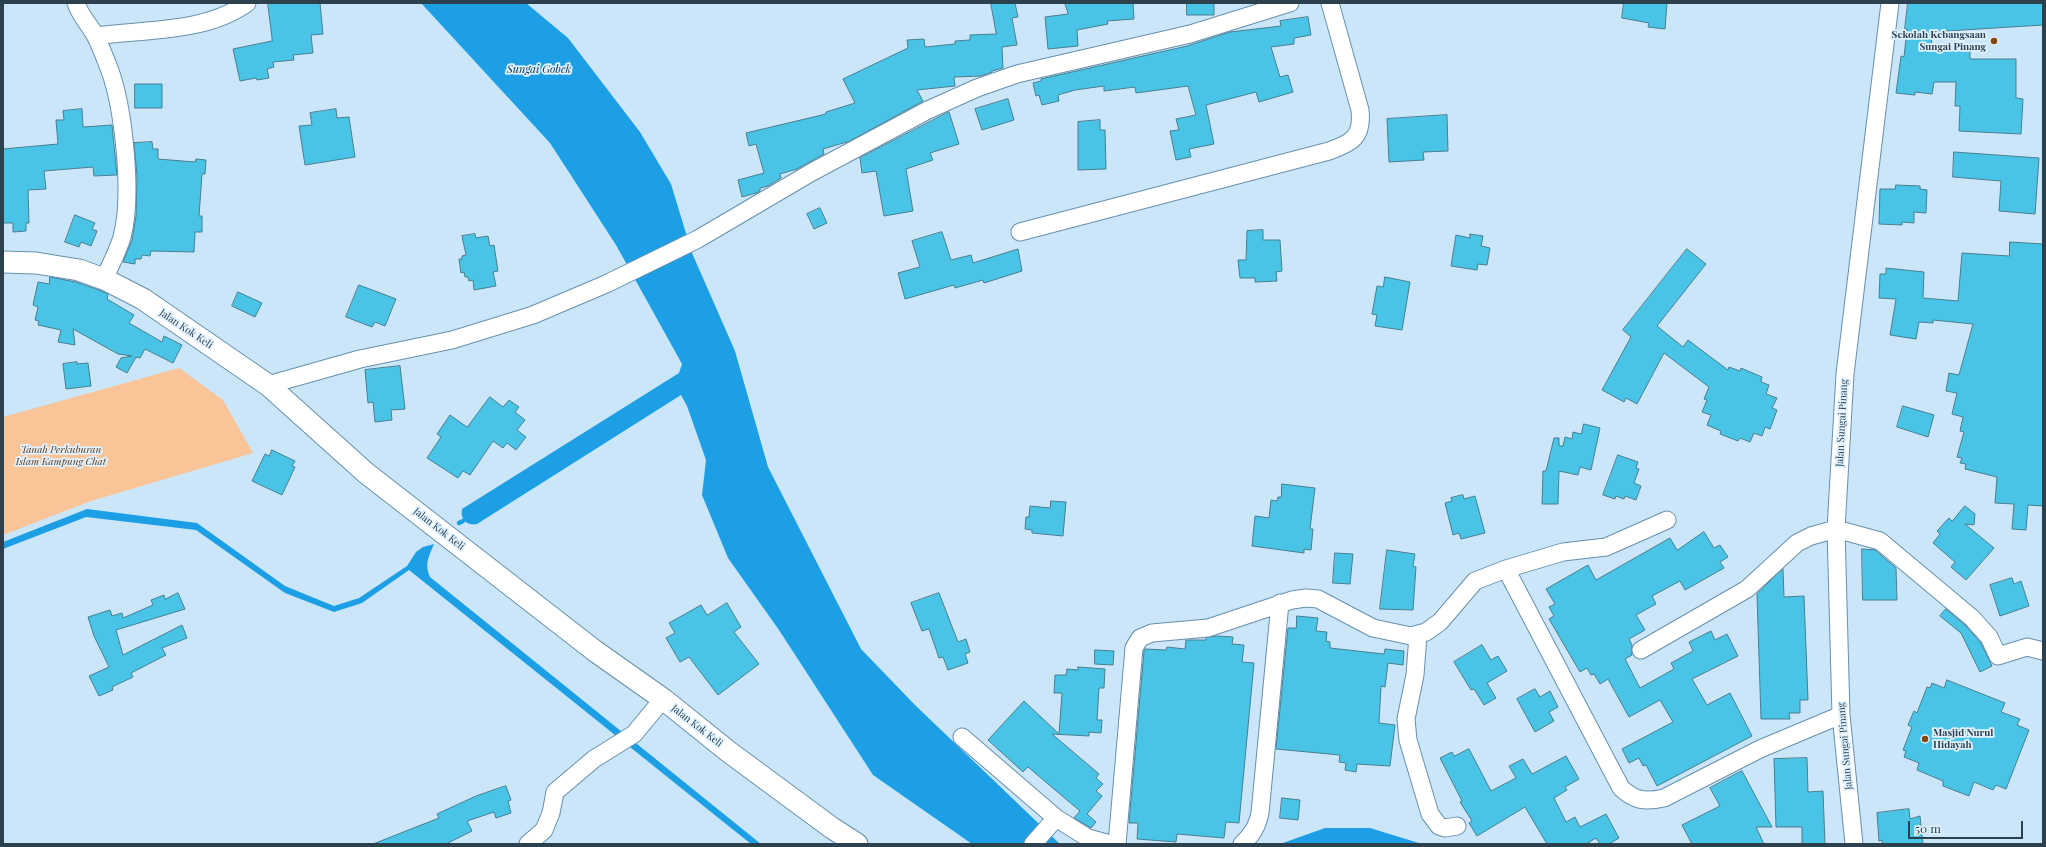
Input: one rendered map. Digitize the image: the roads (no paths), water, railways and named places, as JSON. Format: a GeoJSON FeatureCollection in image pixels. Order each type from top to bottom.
{"type":"FeatureCollection","features":[{"type":"Feature","properties":{"kind":"street"},"geometry":{"type":"LineString","coordinates":[[76,3],[78,10],[96,36],[110,69],[121,116],[127,179],[127,209],[122,238],[104,279]]}},
{"type":"Feature","properties":{"kind":"street"},"geometry":{"type":"LineString","coordinates":[[96,36],[202,24],[223,18],[247,3]]}},
{"type":"Feature","properties":{"kind":"street"},"geometry":{"type":"LineString","coordinates":[[268,385],[360,360],[422,347],[481,332],[534,315],[606,284],[698,239],[818,168],[928,110],[977,88],[1022,72],[1190,34],[1290,3]]}},
{"type":"Feature","properties":{"kind":"street"},"geometry":{"type":"LineString","coordinates":[[1020,232],[1328,151],[1351,141],[1358,135],[1360,127],[1360,110],[1330,3]]}},
{"type":"Feature","properties":{"kind":"street","name":"Jalan Sungai Pinang"},"geometry":{"type":"LineString","coordinates":[[1854,844],[1841,715],[1836,529],[1845,374],[1890,3]]}},
{"type":"Feature","properties":{"kind":"street","name":"Jalan Kok Keli"},"geometry":{"type":"LineString","coordinates":[[3,262],[36,263],[79,270],[104,279],[143,299],[268,385],[366,473],[595,651],[663,699],[729,752],[832,828],[857,844]]}},
{"type":"Feature","properties":{"kind":"street"},"geometry":{"type":"LineString","coordinates":[[1117,844],[1136,643],[1145,634],[1208,628],[1280,603],[1300,598],[1318,599],[1373,628],[1404,635],[1418,634],[1432,629],[1440,622],[1475,581],[1549,555],[1606,547],[1667,520]]}},
{"type":"Feature","properties":{"kind":"street"},"geometry":{"type":"LineString","coordinates":[[1641,650],[1747,589],[1797,543],[1810,536],[1836,529],[1880,541],[1972,618],[1989,636],[1998,656],[2027,647],[2043,651]]}},
{"type":"Feature","properties":{"kind":"street"},"geometry":{"type":"LineString","coordinates":[[1506,569],[1621,788],[1630,796],[1638,800],[1650,801],[1664,798],[1760,749],[1841,715]]}},
{"type":"Feature","properties":{"kind":"street"},"geometry":{"type":"LineString","coordinates":[[1242,844],[1250,837],[1257,825],[1260,814],[1280,603]]}},
{"type":"Feature","properties":{"kind":"street"},"geometry":{"type":"LineString","coordinates":[[1418,634],[1414,675],[1406,719],[1408,740],[1430,814],[1439,826],[1446,828],[1457,826]]}},
{"type":"Feature","properties":{"kind":"street"},"geometry":{"type":"LineString","coordinates":[[528,844],[544,830],[551,813],[555,792],[594,759],[634,734],[663,699]]}},
{"type":"Feature","properties":{"kind":"street"},"geometry":{"type":"LineString","coordinates":[[962,737],[1051,824],[1088,838],[1110,844]]}},
{"type":"Feature","properties":{"kind":"street"},"geometry":{"type":"LineString","coordinates":[[1033,844],[1051,824]]}},
{"type":"Feature","properties":{"kind":"water","name":"Sungai Gobek"},"geometry":{"type":"Polygon","coordinates":[[[421,3],[526,3],[568,38],[640,132],[671,184],[692,253],[735,351],[768,467],[861,649],[915,705],[1060,844],[972,844],[873,775],[779,630],[728,558],[702,495],[706,460],[687,406],[681,395],[477,524],[467,523],[463,519],[462,509],[679,373],[682,364],[616,245],[550,143],[421,3]]]}},
{"type":"Feature","properties":{"kind":"water"},"geometry":{"type":"Polygon","coordinates":[[[87,509],[197,523],[285,586],[334,606],[359,598],[407,566],[416,552],[423,547],[434,544],[427,564],[430,577],[761,844],[751,844],[409,570],[362,603],[334,612],[285,593],[196,530],[86,517],[3,549],[3,542],[87,509]]]}},
{"type":"Feature","properties":{"kind":"water"},"geometry":{"type":"Polygon","coordinates":[[[1325,828],[1370,828],[1422,844],[1280,844],[1325,828]]]}},
{"type":"Feature","properties":{"kind":"waterway"},"geometry":{"type":"LineString","coordinates":[[459,523],[463,521]]}},
{"type":"Feature","properties":{"kind":"place","name":"Sekolah Kebangsaan Sungai Pinang"},"geometry":{"type":"Point","coordinates":[1994,41]}},
{"type":"Feature","properties":{"kind":"place","name":"Masjid Nurul Hidayah"},"geometry":{"type":"Point","coordinates":[1925,739]}},
{"type":"Feature","properties":{"kind":"park label","name":"Tanah Perkuburan Islam Kampung Chat"},"geometry":{"type":"Point","coordinates":[61,456]}}]}
